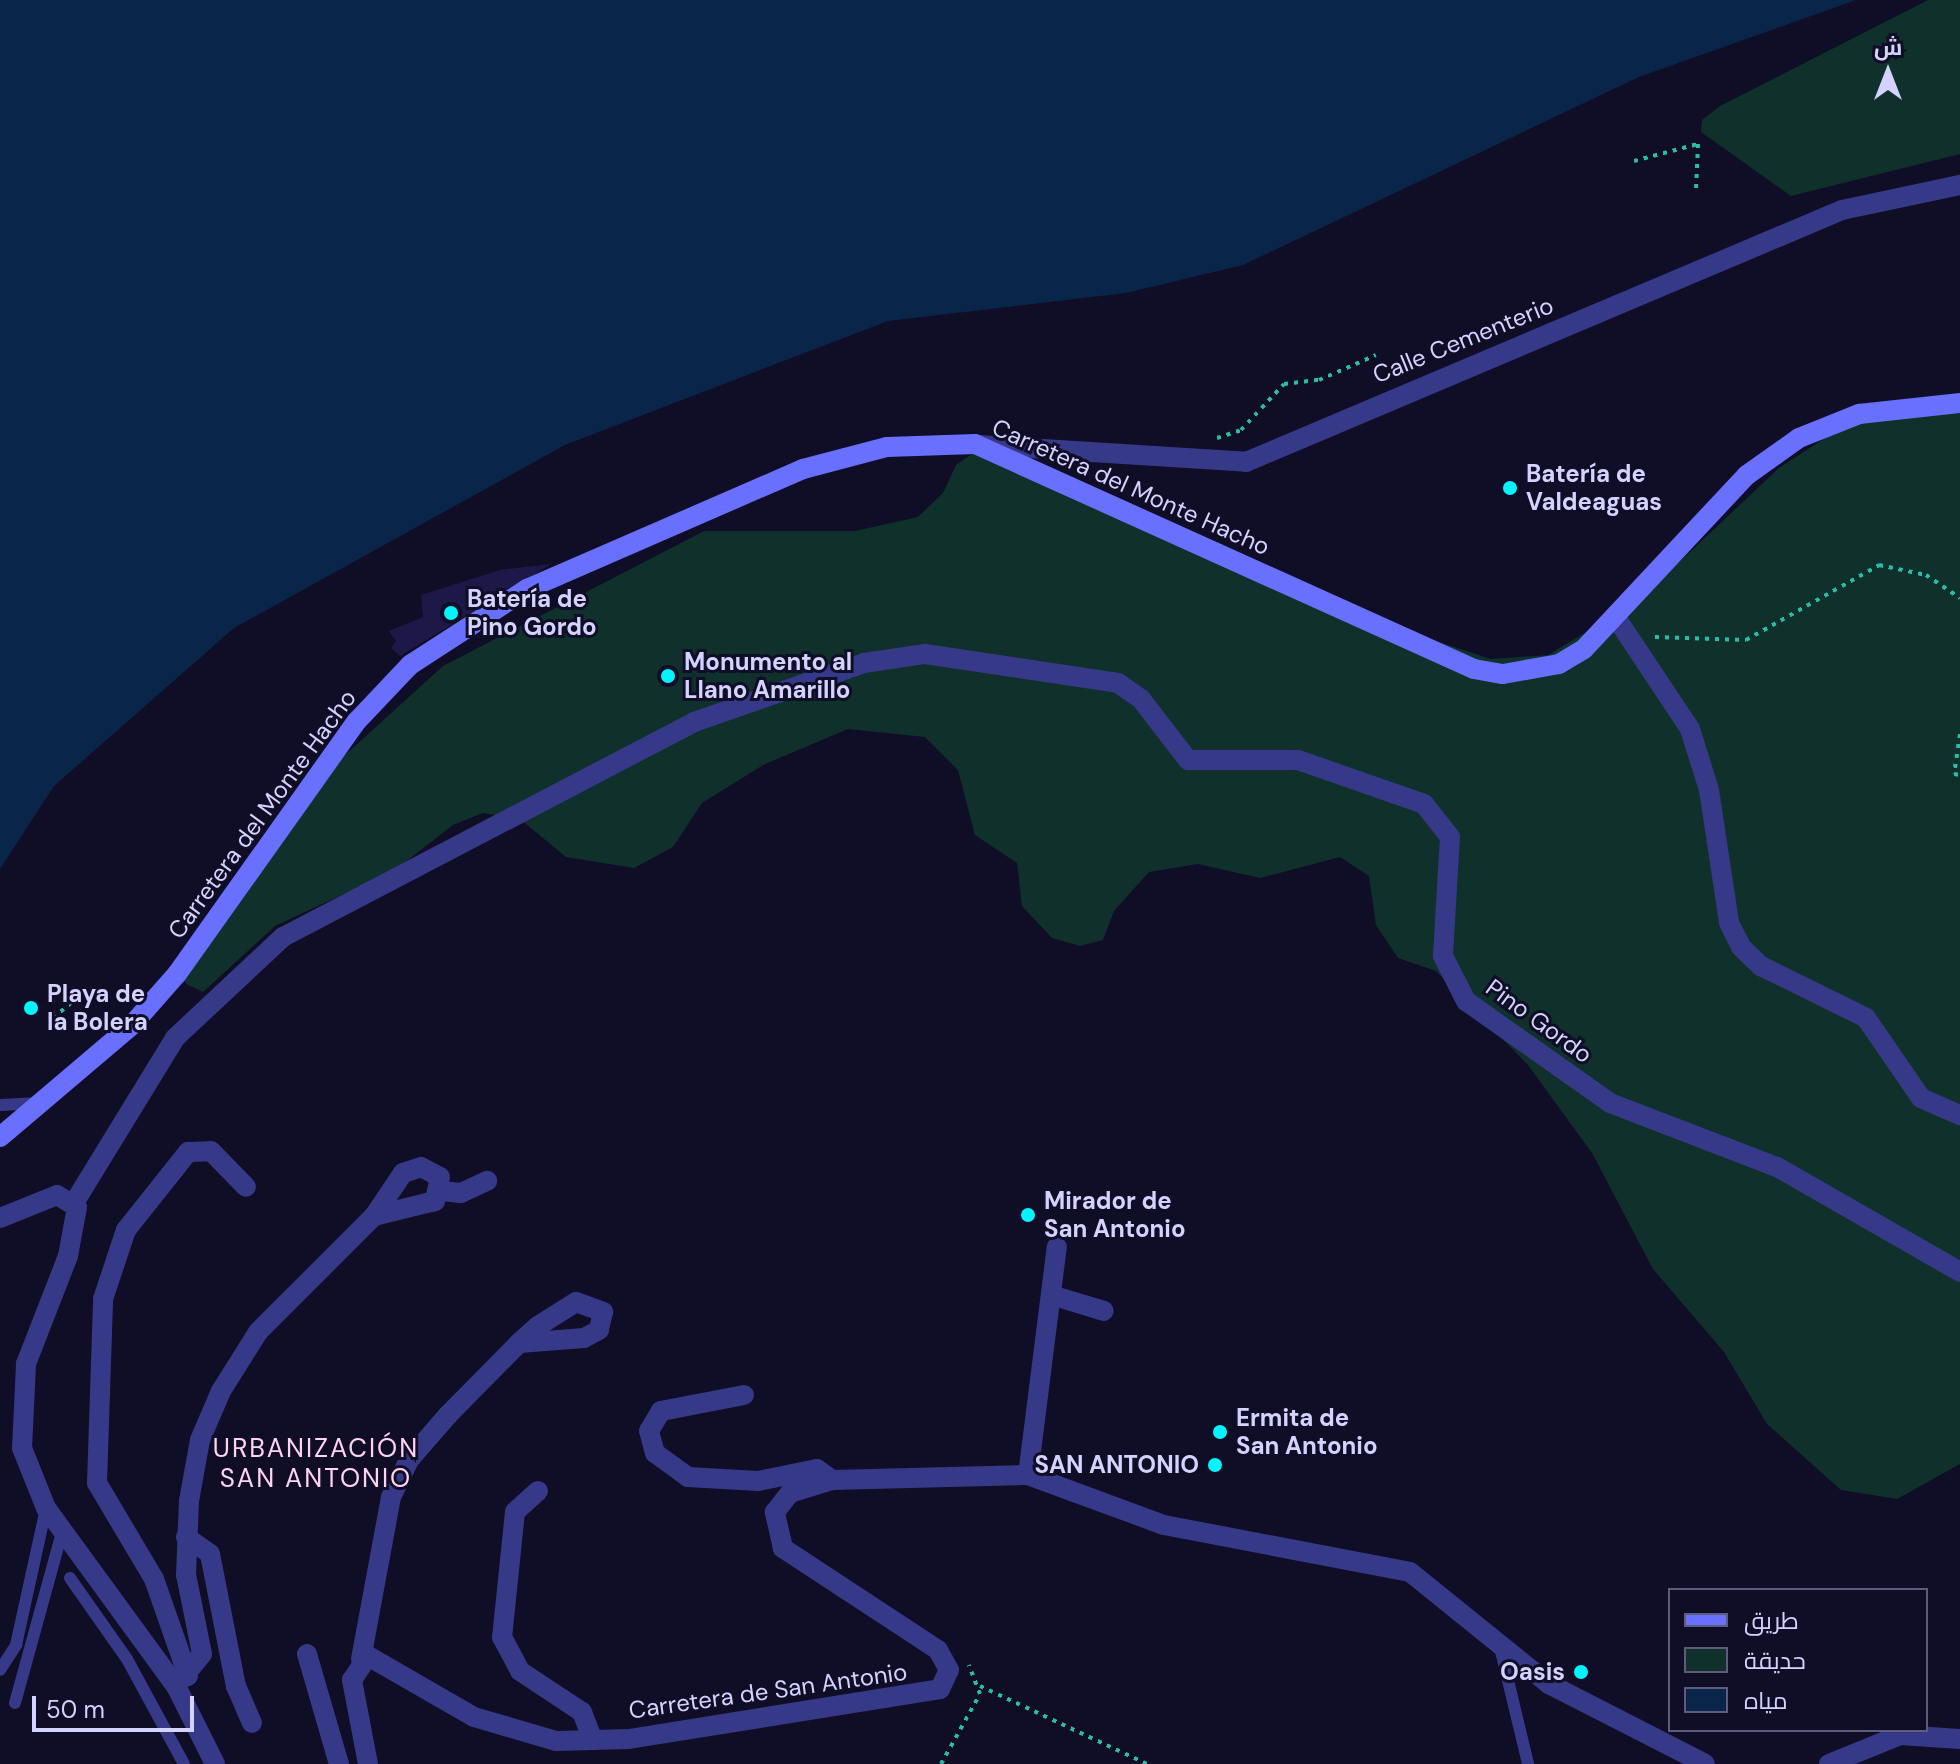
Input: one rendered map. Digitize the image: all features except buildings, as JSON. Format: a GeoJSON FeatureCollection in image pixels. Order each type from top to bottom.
{"type":"FeatureCollection","features":[{"type":"Feature","properties":{"kind":"main road","name":"Carretera del Monte Hacho"},"geometry":{"type":"LineString","coordinates":[[0,1137],[132,1025],[177,974],[357,721],[450,635],[527,589],[803,469],[887,447],[975,444],[1474,669],[1503,674],[1559,664],[1617,619],[1747,475],[1799,438],[1859,414],[1960,403]]}},
{"type":"Feature","properties":{"kind":"street","name":"Calle Cementerio"},"geometry":{"type":"LineString","coordinates":[[975,444],[1246,462],[1842,210],[1960,185]]}},
{"type":"Feature","properties":{"kind":"street"},"geometry":{"type":"LineString","coordinates":[[1617,619],[1690,729],[1709,790],[1729,923],[1741,947],[1761,966],[1866,1018],[1906,1083],[1960,1115]]}},
{"type":"Feature","properties":{"kind":"street","name":"Pino Gordo"},"geometry":{"type":"LineString","coordinates":[[74,1203],[175,1038],[283,937],[694,722],[864,663],[925,654],[1118,683],[1141,699],[1188,760],[1298,760],[1424,804],[1450,837],[1443,956],[1466,1001],[1610,1103],[1777,1167],[1960,1272]]}},
{"type":"Feature","properties":{"kind":"street"},"geometry":{"type":"LineString","coordinates":[[215,1764],[182,1681],[159,1588],[97,1483],[103,1299],[126,1230],[188,1152],[211,1151],[246,1187]]}},
{"type":"Feature","properties":{"kind":"street"},"geometry":{"type":"LineString","coordinates":[[182,1681],[202,1645],[187,1585],[186,1537],[193,1466],[221,1391],[287,1299],[374,1216],[409,1170],[434,1171],[442,1191]]}},
{"type":"Feature","properties":{"kind":"street"},"geometry":{"type":"LineString","coordinates":[[442,1191],[461,1193],[487,1181]]}},
{"type":"Feature","properties":{"kind":"street"},"geometry":{"type":"LineString","coordinates":[[374,1216],[435,1201],[442,1191]]}},
{"type":"Feature","properties":{"kind":"street"},"geometry":{"type":"LineString","coordinates":[[0,1218],[57,1195],[74,1203],[80,1219],[20,1391],[22,1448],[46,1508],[62,1532],[148,1644],[182,1681]]}},
{"type":"Feature","properties":{"kind":"street"},"geometry":{"type":"LineString","coordinates":[[1028,1475],[1057,1247]]}},
{"type":"Feature","properties":{"kind":"street"},"geometry":{"type":"LineString","coordinates":[[1051,1295],[1104,1311]]}},
{"type":"Feature","properties":{"kind":"street"},"geometry":{"type":"LineString","coordinates":[[368,1764],[352,1692],[399,1477],[448,1415],[519,1343]]}},
{"type":"Feature","properties":{"kind":"street"},"geometry":{"type":"LineString","coordinates":[[744,1395],[661,1411],[649,1431],[655,1453],[688,1477],[758,1481],[817,1469],[832,1480]]}},
{"type":"Feature","properties":{"kind":"street","name":"Carretera de San Antonio"},"geometry":{"type":"LineString","coordinates":[[361,1659],[383,1658],[474,1717],[556,1741],[593,1740],[896,1700],[945,1685],[949,1670],[938,1650],[858,1603],[778,1540],[773,1521],[782,1500],[832,1480],[1028,1475],[1164,1525],[1410,1572],[1463,1608],[1500,1647],[1549,1684],[1705,1764]]}},
{"type":"Feature","properties":{"kind":"street"},"geometry":{"type":"LineString","coordinates":[[538,1491],[515,1512],[502,1637],[520,1671],[582,1712],[593,1740]]}},
{"type":"Feature","properties":{"kind":"street"},"geometry":{"type":"LineString","coordinates":[[186,1537],[210,1554],[236,1686],[252,1723]]}},
{"type":"Feature","properties":{"kind":"street"},"geometry":{"type":"LineString","coordinates":[[307,1654],[339,1764]]}},
{"type":"Feature","properties":{"kind":"street"},"geometry":{"type":"LineString","coordinates":[[1829,1764],[1900,1735],[1960,1739]]}},
{"type":"Feature","properties":{"kind":"lane"},"geometry":{"type":"LineString","coordinates":[[0,1105],[40,1103]]}},
{"type":"Feature","properties":{"kind":"lane"},"geometry":{"type":"LineString","coordinates":[[0,1670],[16,1645],[46,1508]]}},
{"type":"Feature","properties":{"kind":"lane"},"geometry":{"type":"LineString","coordinates":[[15,1703],[62,1532]]}},
{"type":"Feature","properties":{"kind":"lane"},"geometry":{"type":"LineString","coordinates":[[70,1578],[127,1659],[184,1764]]}},
{"type":"Feature","properties":{"kind":"lane"},"geometry":{"type":"LineString","coordinates":[[127,1659],[148,1644]]}},
{"type":"Feature","properties":{"kind":"lane"},"geometry":{"type":"LineString","coordinates":[[1500,1647],[1528,1764]]}},
{"type":"Feature","properties":{"kind":"path"},"geometry":{"type":"LineString","coordinates":[[1634,161],[1698,144],[1696,190]]}},
{"type":"Feature","properties":{"kind":"path"},"geometry":{"type":"LineString","coordinates":[[1206,442],[1241,430],[1284,384],[1319,380],[1376,355]]}},
{"type":"Feature","properties":{"kind":"path"},"geometry":{"type":"LineString","coordinates":[[1631,636],[1746,640],[1879,565],[1926,575],[1960,598]]}},
{"type":"Feature","properties":{"kind":"path"},"geometry":{"type":"LineString","coordinates":[[1960,734],[1954,774],[1960,775]]}},
{"type":"Feature","properties":{"kind":"path"},"geometry":{"type":"LineString","coordinates":[[38,1008],[53,1000],[53,1018],[90,987]]}},
{"type":"Feature","properties":{"kind":"path"},"geometry":{"type":"LineString","coordinates":[[980,1686],[1147,1764]]}},
{"type":"Feature","properties":{"kind":"green space"},"geometry":{"type":"Polygon","coordinates":[[[1928,0],[1960,0],[1960,154],[1791,196],[1701,132],[1702,120],[1720,106],[1928,0]]]}},
{"type":"Feature","properties":{"kind":"green space"},"geometry":{"type":"Polygon","coordinates":[[[1960,407],[1960,1464],[1897,1499],[1841,1490],[1767,1424],[1724,1352],[1653,1269],[1592,1153],[1528,1065],[1436,971],[1398,958],[1376,925],[1369,876],[1340,857],[1260,878],[1198,864],[1149,872],[1114,911],[1103,940],[1080,946],[1052,938],[1022,906],[1017,863],[975,835],[958,770],[925,737],[848,729],[765,764],[702,803],[673,847],[634,868],[566,857],[520,819],[483,813],[453,825],[395,870],[275,926],[203,992],[186,984],[179,964],[333,766],[443,666],[704,531],[855,531],[918,517],[943,493],[956,465],[975,452],[1015,454],[1427,638],[1491,659],[1548,655],[1639,600],[1779,468],[1845,425],[1960,407]]]}},
{"type":"Feature","properties":{"kind":"water"},"geometry":{"type":"Polygon","coordinates":[[[0,0],[1856,0],[1639,77],[1243,265],[1126,293],[888,321],[565,445],[234,628],[54,786],[0,869],[0,0]]]}},
{"type":"Feature","properties":{"kind":"place","name":"Batería de Valdeaguas"},"geometry":{"type":"Point","coordinates":[1510,488]}},
{"type":"Feature","properties":{"kind":"place","name":"Batería de Pino Gordo"},"geometry":{"type":"Point","coordinates":[451,613]}},
{"type":"Feature","properties":{"kind":"place","name":"Monumento al Llano Amarillo"},"geometry":{"type":"Point","coordinates":[668,676]}},
{"type":"Feature","properties":{"kind":"place","name":"Playa de la Bolera"},"geometry":{"type":"Point","coordinates":[31,1008]}},
{"type":"Feature","properties":{"kind":"place","name":"Mirador de San Antonio"},"geometry":{"type":"Point","coordinates":[1028,1215]}},
{"type":"Feature","properties":{"kind":"place","name":"Ermita de San Antonio"},"geometry":{"type":"Point","coordinates":[1220,1432]}},
{"type":"Feature","properties":{"kind":"place","name":"SAN ANTONIO"},"geometry":{"type":"Point","coordinates":[1215,1465]}},
{"type":"Feature","properties":{"kind":"place","name":"Oasis"},"geometry":{"type":"Point","coordinates":[1581,1672]}},
{"type":"Feature","properties":{"kind":"district","name":"URBANIZACIÓN SAN ANTONIO"},"geometry":{"type":"Point","coordinates":[316,1464]}}]}
